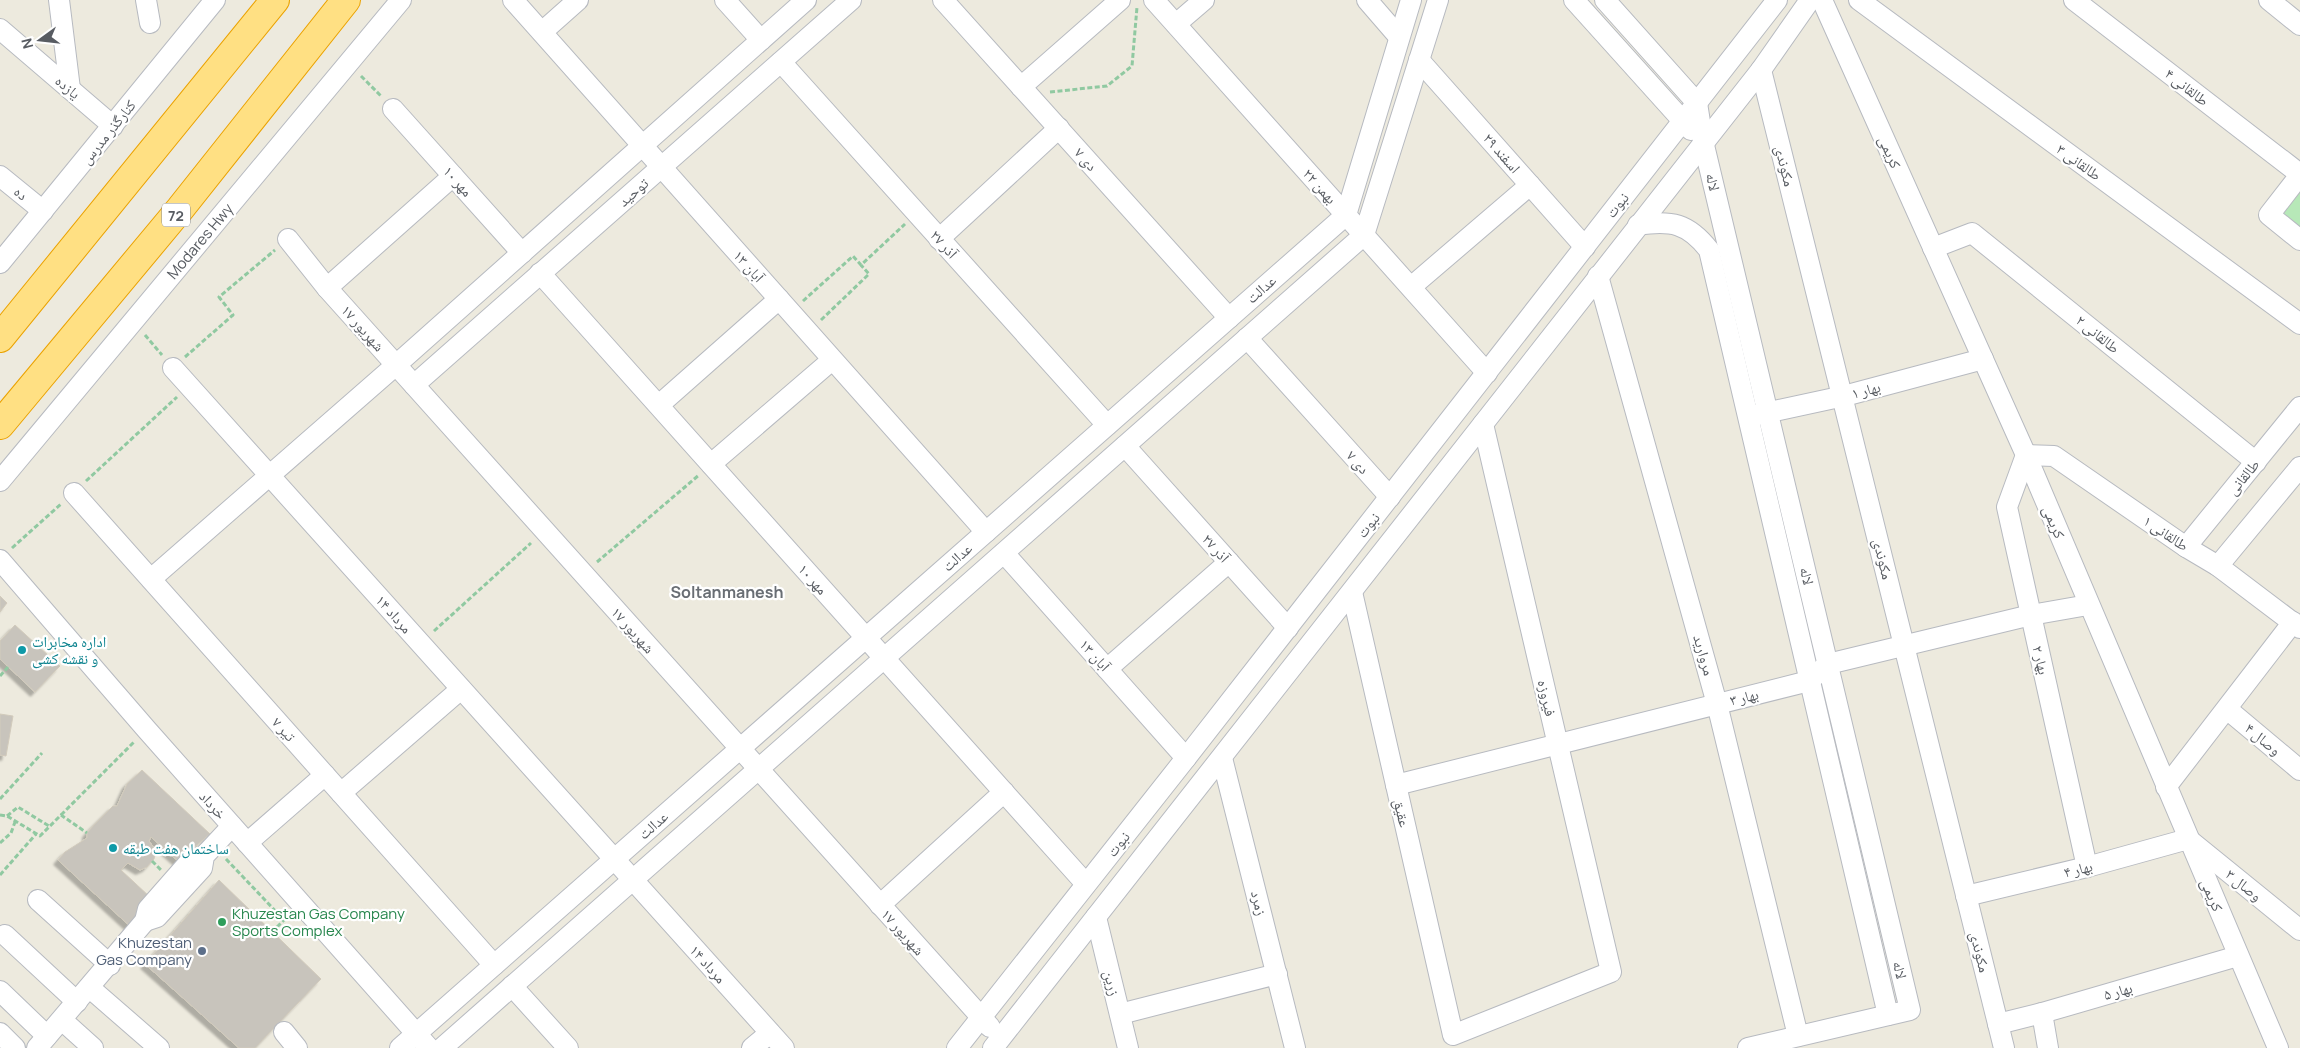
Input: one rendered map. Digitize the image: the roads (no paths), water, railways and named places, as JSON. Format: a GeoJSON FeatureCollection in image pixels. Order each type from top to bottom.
{"type":"FeatureCollection","features":[{"type":"Feature","properties":{"kind":"highway"},"geometry":{"type":"LineString","coordinates":[[0,338],[275,0]]}},
{"type":"Feature","properties":{"kind":"highway","name":"72"},"geometry":{"type":"LineString","coordinates":[[0,425],[180,209],[346,0]]}},
{"type":"Feature","properties":{"kind":"highway"},"geometry":{"type":"LineString","coordinates":[[0,313],[33,298]]}},
{"type":"Feature","properties":{"kind":"street"},"geometry":{"type":"LineString","coordinates":[[59,0],[70,89]]}},
{"type":"Feature","properties":{"kind":"street"},"geometry":{"type":"LineString","coordinates":[[146,0],[150,23]]}},
{"type":"Feature","properties":{"kind":"street","name":"کنارگذر مدرس"},"geometry":{"type":"LineString","coordinates":[[0,263],[215,0]]}},
{"type":"Feature","properties":{"kind":"street","name":"Modares Hwy"},"geometry":{"type":"LineString","coordinates":[[0,481],[401,0]]}},
{"type":"Feature","properties":{"kind":"street","name":"۱۳ آبان"},"geometry":{"type":"LineString","coordinates":[[513,0],[986,532]]}},
{"type":"Feature","properties":{"kind":"street"},"geometry":{"type":"LineString","coordinates":[[542,32],[578,0]]}},
{"type":"Feature","properties":{"kind":"street"},"geometry":{"type":"LineString","coordinates":[[725,0],[761,40]]}},
{"type":"Feature","properties":{"kind":"street","name":"توحید"},"geometry":{"type":"LineString","coordinates":[[151,579],[396,365],[806,0]]}},
{"type":"Feature","properties":{"kind":"street","name":"توحید"},"geometry":{"type":"LineString","coordinates":[[414,385],[851,0]]}},
{"type":"Feature","properties":{"kind":"street","name":"۷ دی"},"geometry":{"type":"LineString","coordinates":[[943,0],[1229,318]]}},
{"type":"Feature","properties":{"kind":"street"},"geometry":{"type":"LineString","coordinates":[[1024,90],[1120,0]]}},
{"type":"Feature","properties":{"kind":"street","name":"۲۲ بهمن"},"geometry":{"type":"LineString","coordinates":[[1154,0],[1487,372]]}},
{"type":"Feature","properties":{"kind":"street"},"geometry":{"type":"LineString","coordinates":[[1176,24],[1204,0]]}},
{"type":"Feature","properties":{"kind":"street"},"geometry":{"type":"LineString","coordinates":[[1367,0],[1399,37]]}},
{"type":"Feature","properties":{"kind":"street"},"geometry":{"type":"LineString","coordinates":[[1346,215],[1411,0]]}},
{"type":"Feature","properties":{"kind":"street"},"geometry":{"type":"LineString","coordinates":[[1364,235],[1438,0]]}},
{"type":"Feature","properties":{"kind":"street"},"geometry":{"type":"LineString","coordinates":[[1574,0],[1682,122],[1703,141]]}},
{"type":"Feature","properties":{"kind":"street"},"geometry":{"type":"LineString","coordinates":[[1605,0],[1697,103]]}},
{"type":"Feature","properties":{"kind":"street","name":"نبوت"},"geometry":{"type":"LineString","coordinates":[[957,1048],[1288,628],[1777,0]]}},
{"type":"Feature","properties":{"kind":"street","name":"نبوت"},"geometry":{"type":"LineString","coordinates":[[997,1043],[1352,592],[1703,141],[1761,70],[1810,0]]}},
{"type":"Feature","properties":{"kind":"street","name":"کریمی"},"geometry":{"type":"LineString","coordinates":[[1822,0],[2026,454],[2088,605],[2278,1048]]}},
{"type":"Feature","properties":{"kind":"street","name":"طالقانی ۳"},"geometry":{"type":"LineString","coordinates":[[1859,0],[2300,324]]}},
{"type":"Feature","properties":{"kind":"street","name":"طالقانی ۴"},"geometry":{"type":"LineString","coordinates":[[2074,0],[2300,174],[2269,215],[2300,240]]}},
{"type":"Feature","properties":{"kind":"street"},"geometry":{"type":"LineString","coordinates":[[2269,0],[2300,25]]}},
{"type":"Feature","properties":{"kind":"street","name":"یازده"},"geometry":{"type":"LineString","coordinates":[[0,29],[113,126]]}},
{"type":"Feature","properties":{"kind":"street","name":"۲۹ اسفند"},"geometry":{"type":"LineString","coordinates":[[1419,60],[1585,247]]}},
{"type":"Feature","properties":{"kind":"street","name":"۲۷ آذر"},"geometry":{"type":"LineString","coordinates":[[781,62],[1106,425]]}},
{"type":"Feature","properties":{"kind":"street","name":"مکوندی"},"geometry":{"type":"LineString","coordinates":[[1761,70],[1844,396],[2004,1048]]}},
{"type":"Feature","properties":{"kind":"street"},"geometry":{"type":"LineString","coordinates":[[1715,80],[1715,88],[1719,96],[1728,100],[1737,100]]}},
{"type":"Feature","properties":{"kind":"street","name":"لاله"},"geometry":{"type":"LineString","coordinates":[[1638,225],[1660,221],[1681,226],[1697,235],[1709,250],[1888,1015],[1910,1010],[1703,141],[1697,103]]}},
{"type":"Feature","properties":{"kind":"street","name":"۱۰ مهر"},"geometry":{"type":"LineString","coordinates":[[393,109],[522,253]]}},
{"type":"Feature","properties":{"kind":"street"},"geometry":{"type":"LineString","coordinates":[[939,238],[1059,128]]}},
{"type":"Feature","properties":{"kind":"street","name":"ده"},"geometry":{"type":"LineString","coordinates":[[0,176],[42,211]]}},
{"type":"Feature","properties":{"kind":"street"},"geometry":{"type":"LineString","coordinates":[[327,288],[453,176]]}},
{"type":"Feature","properties":{"kind":"street"},"geometry":{"type":"LineString","coordinates":[[1411,288],[1530,185]]}},
{"type":"Feature","properties":{"kind":"street","name":"عدالت"},"geometry":{"type":"LineString","coordinates":[[400,1048],[423,1041],[494,965],[1346,215]]}},
{"type":"Feature","properties":{"kind":"street","name":"طالقانی ۲"},"geometry":{"type":"LineString","coordinates":[[1933,248],[1972,233],[2256,462]]}},
{"type":"Feature","properties":{"kind":"street","name":"عدالت"},"geometry":{"type":"LineString","coordinates":[[442,1048],[1364,235]]}},
{"type":"Feature","properties":{"kind":"street","name":"۱۷ شهریور"},"geometry":{"type":"LineString","coordinates":[[288,238],[327,288],[980,1018],[997,1043]]}},
{"type":"Feature","properties":{"kind":"street","name":"۱۰ مهر"},"geometry":{"type":"LineString","coordinates":[[540,274],[1086,884]]}},
{"type":"Feature","properties":{"kind":"street","name":"مروارید"},"geometry":{"type":"LineString","coordinates":[[1598,276],[1717,704],[1798,1036]]}},
{"type":"Feature","properties":{"kind":"street"},"geometry":{"type":"LineString","coordinates":[[659,405],[785,306]]}},
{"type":"Feature","properties":{"kind":"street","name":"۷ دی"},"geometry":{"type":"LineString","coordinates":[[1247,338],[1390,497]]}},
{"type":"Feature","properties":{"kind":"street","name":"بهار ۱"},"geometry":{"type":"LineString","coordinates":[[1747,417],[1844,396],[1983,358]]}},
{"type":"Feature","properties":{"kind":"street"},"geometry":{"type":"LineString","coordinates":[[711,464],[832,360]]}},
{"type":"Feature","properties":{"kind":"street","name":"۱۴ مرداد"},"geometry":{"type":"LineString","coordinates":[[173,368],[784,1048]]}},
{"type":"Feature","properties":{"kind":"street","name":"طالقانی"},"geometry":{"type":"LineString","coordinates":[[2186,547],[2300,407]]}},
{"type":"Feature","properties":{"kind":"street","name":"فیروزه"},"geometry":{"type":"LineString","coordinates":[[1453,1035],[1611,972],[1483,424]]}},
{"type":"Feature","properties":{"kind":"street","name":"۲۷ آذر"},"geometry":{"type":"LineString","coordinates":[[1125,446],[1288,628]]}},
{"type":"Feature","properties":{"kind":"street","name":"طالقانی ۱"},"geometry":{"type":"LineString","coordinates":[[2026,454],[2054,456],[2186,547],[2218,566],[2296,625]]}},
{"type":"Feature","properties":{"kind":"street","name":"بهار ۲"},"geometry":{"type":"LineString","coordinates":[[2026,454],[2007,507],[2087,867]]}},
{"type":"Feature","properties":{"kind":"street"},"geometry":{"type":"LineString","coordinates":[[2218,566],[2300,467]]}},
{"type":"Feature","properties":{"kind":"street","name":"۷ تیر"},"geometry":{"type":"LineString","coordinates":[[74,493],[494,965]]}},
{"type":"Feature","properties":{"kind":"street","name":"۱۳ آبان"},"geometry":{"type":"LineString","coordinates":[[1004,553],[1186,758]]}},
{"type":"Feature","properties":{"kind":"street","name":"خرداد"},"geometry":{"type":"LineString","coordinates":[[4,556],[147,730],[423,1041]]}},
{"type":"Feature","properties":{"kind":"street"},"geometry":{"type":"LineString","coordinates":[[1107,669],[1229,562]]}},
{"type":"Feature","properties":{"kind":"street","name":"عقیق"},"geometry":{"type":"LineString","coordinates":[[1352,592],[1453,1035]]}},
{"type":"Feature","properties":{"kind":"street","name":"بهار ۳"},"geometry":{"type":"LineString","coordinates":[[1396,785],[1809,681],[1828,664],[2031,616],[2088,605]]}},
{"type":"Feature","properties":{"kind":"street"},"geometry":{"type":"LineString","coordinates":[[2166,787],[2296,625]]}},
{"type":"Feature","properties":{"kind":"street"},"geometry":{"type":"LineString","coordinates":[[341,793],[461,689]]}},
{"type":"Feature","properties":{"kind":"street","name":"وصال ۴"},"geometry":{"type":"LineString","coordinates":[[2227,709],[2300,770]]}},
{"type":"Feature","properties":{"kind":"street","name":"زمرد"},"geometry":{"type":"LineString","coordinates":[[1222,758],[1295,1048]]}},
{"type":"Feature","properties":{"kind":"street"},"geometry":{"type":"LineString","coordinates":[[247,843],[325,775]]}},
{"type":"Feature","properties":{"kind":"street"},"geometry":{"type":"LineString","coordinates":[[880,906],[1004,792]]}},
{"type":"Feature","properties":{"kind":"street"},"geometry":{"type":"LineString","coordinates":[[0,991],[42,1042],[110,965],[145,921],[148,909],[191,860],[212,855],[232,826]]}},
{"type":"Feature","properties":{"kind":"street","name":"بهار ۴"},"geometry":{"type":"LineString","coordinates":[[1966,896],[2087,867],[2188,839]]}},
{"type":"Feature","properties":{"kind":"street","name":"وصال ۳"},"geometry":{"type":"LineString","coordinates":[[2188,839],[2300,930]]}},
{"type":"Feature","properties":{"kind":"street"},"geometry":{"type":"LineString","coordinates":[[38,900],[110,965]]}},
{"type":"Feature","properties":{"kind":"street","name":"زرین"},"geometry":{"type":"LineString","coordinates":[[1096,917],[1128,1048]]}},
{"type":"Feature","properties":{"kind":"street"},"geometry":{"type":"LineString","coordinates":[[5,935],[84,995],[159,1048]]}},
{"type":"Feature","properties":{"kind":"street","name":"بهار ۵"},"geometry":{"type":"LineString","coordinates":[[1998,1024],[2238,956]]}},
{"type":"Feature","properties":{"kind":"street"},"geometry":{"type":"LineString","coordinates":[[1120,1014],[1276,974]]}},
{"type":"Feature","properties":{"kind":"street"},"geometry":{"type":"LineString","coordinates":[[512,986],[568,1048]]}},
{"type":"Feature","properties":{"kind":"street"},"geometry":{"type":"LineString","coordinates":[[2042,1013],[2048,1048]]}},
{"type":"Feature","properties":{"kind":"street"},"geometry":{"type":"LineString","coordinates":[[1748,1048],[1888,1015]]}},
{"type":"Feature","properties":{"kind":"street"},"geometry":{"type":"LineString","coordinates":[[62,1020],[93,1048]]}},
{"type":"Feature","properties":{"kind":"street"},"geometry":{"type":"LineString","coordinates":[[284,1032],[297,1048]]}},
{"type":"Feature","properties":{"kind":"street"},"geometry":{"type":"LineString","coordinates":[[0,1033],[15,1048]]}},
{"type":"Feature","properties":{"kind":"street"},"geometry":{"type":"LineString","coordinates":[[752,1048],[770,1033]]}},
{"type":"Feature","properties":{"kind":"place","name":"اداره مخابرات و نقشه کشی"},"geometry":{"type":"Point","coordinates":[22,650]}},
{"type":"Feature","properties":{"kind":"place","name":"ساختمان هفت طبقه"},"geometry":{"type":"Point","coordinates":[113,848]}},
{"type":"Feature","properties":{"kind":"place","name":"Khuzestan Gas Company Sports Complex"},"geometry":{"type":"Point","coordinates":[222,922]}},
{"type":"Feature","properties":{"kind":"place","name":"Khuzestan Gas Company"},"geometry":{"type":"Point","coordinates":[202,951]}},
{"type":"Feature","properties":{"kind":"district","name":"Soltanmanesh"},"geometry":{"type":"Point","coordinates":[727,592]}}]}
